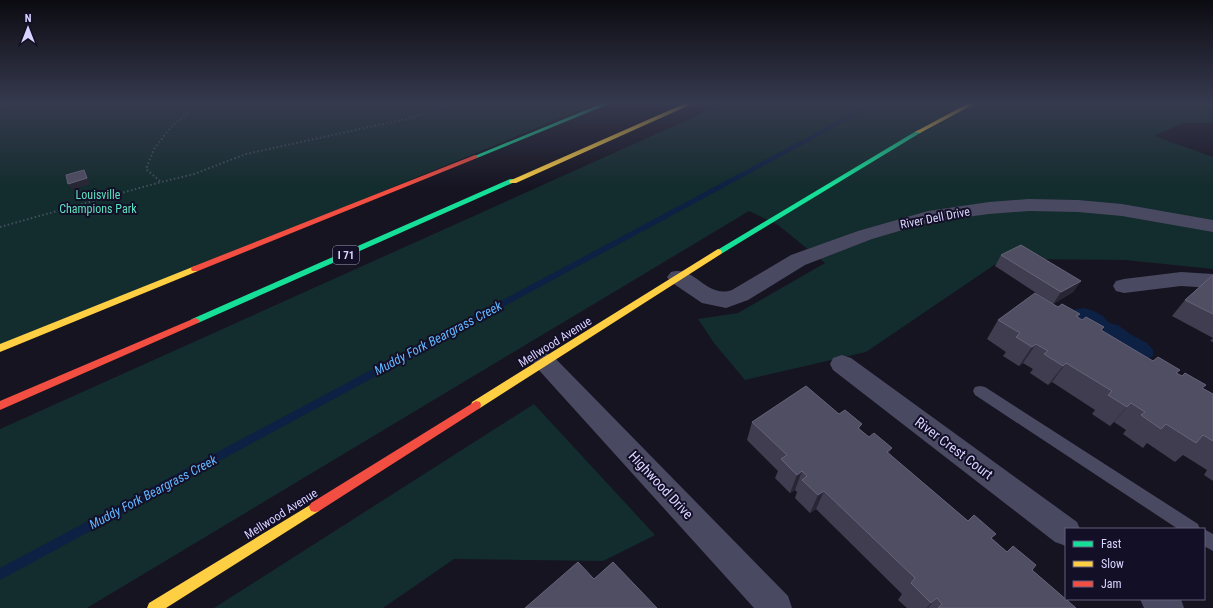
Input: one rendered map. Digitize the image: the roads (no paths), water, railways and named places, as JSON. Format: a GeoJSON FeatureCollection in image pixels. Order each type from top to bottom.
{"type":"FeatureCollection","features":[{"type":"Feature","properties":{"kind":"main road"},"geometry":{"type":"LineString","coordinates":[[0,348],[538,131]]}},
{"type":"Feature","properties":{"kind":"main road","name":"I 71"},"geometry":{"type":"LineString","coordinates":[[0,406],[626,131]]}},
{"type":"Feature","properties":{"kind":"main road","name":"Mellwood Avenue"},"geometry":{"type":"LineString","coordinates":[[154,608],[678,277],[919,131]]}},
{"type":"Feature","properties":{"kind":"street","name":"River Dell Drive"},"geometry":{"type":"LineString","coordinates":[[678,277],[710,298],[726,300],[740,294],[798,260],[864,234],[928,217],[989,208],[1029,205],[1078,206],[1122,210],[1213,226]]}},
{"type":"Feature","properties":{"kind":"street"},"geometry":{"type":"LineString","coordinates":[[1124,286],[1181,279],[1213,281]]}},
{"type":"Feature","properties":{"kind":"street","name":"Highwood Drive"},"geometry":{"type":"LineString","coordinates":[[545,362],[776,608]]}},
{"type":"Feature","properties":{"kind":"street","name":"River Crest Court"},"geometry":{"type":"LineString","coordinates":[[842,364],[1065,531]]}},
{"type":"Feature","properties":{"kind":"street"},"geometry":{"type":"LineString","coordinates":[[1157,600],[1168,608]]}},
{"type":"Feature","properties":{"kind":"lane"},"geometry":{"type":"LineString","coordinates":[[980,391],[1190,528]]}},
{"type":"Feature","properties":{"kind":"water"},"geometry":{"type":"Polygon","coordinates":[[[1084,308],[1103,316],[1109,323],[1118,325],[1130,334],[1147,343],[1153,350],[1153,356],[1147,359],[1105,342],[1072,312],[1076,309],[1084,308]]]}},
{"type":"Feature","properties":{"kind":"waterway","name":"Muddy Fork Beargrass Creek"},"geometry":{"type":"LineString","coordinates":[[0,574],[823,131]]}},
{"type":"Feature","properties":{"kind":"park label","name":"Louisville Champions Park"},"geometry":{"type":"Point","coordinates":[98,202]}}]}
